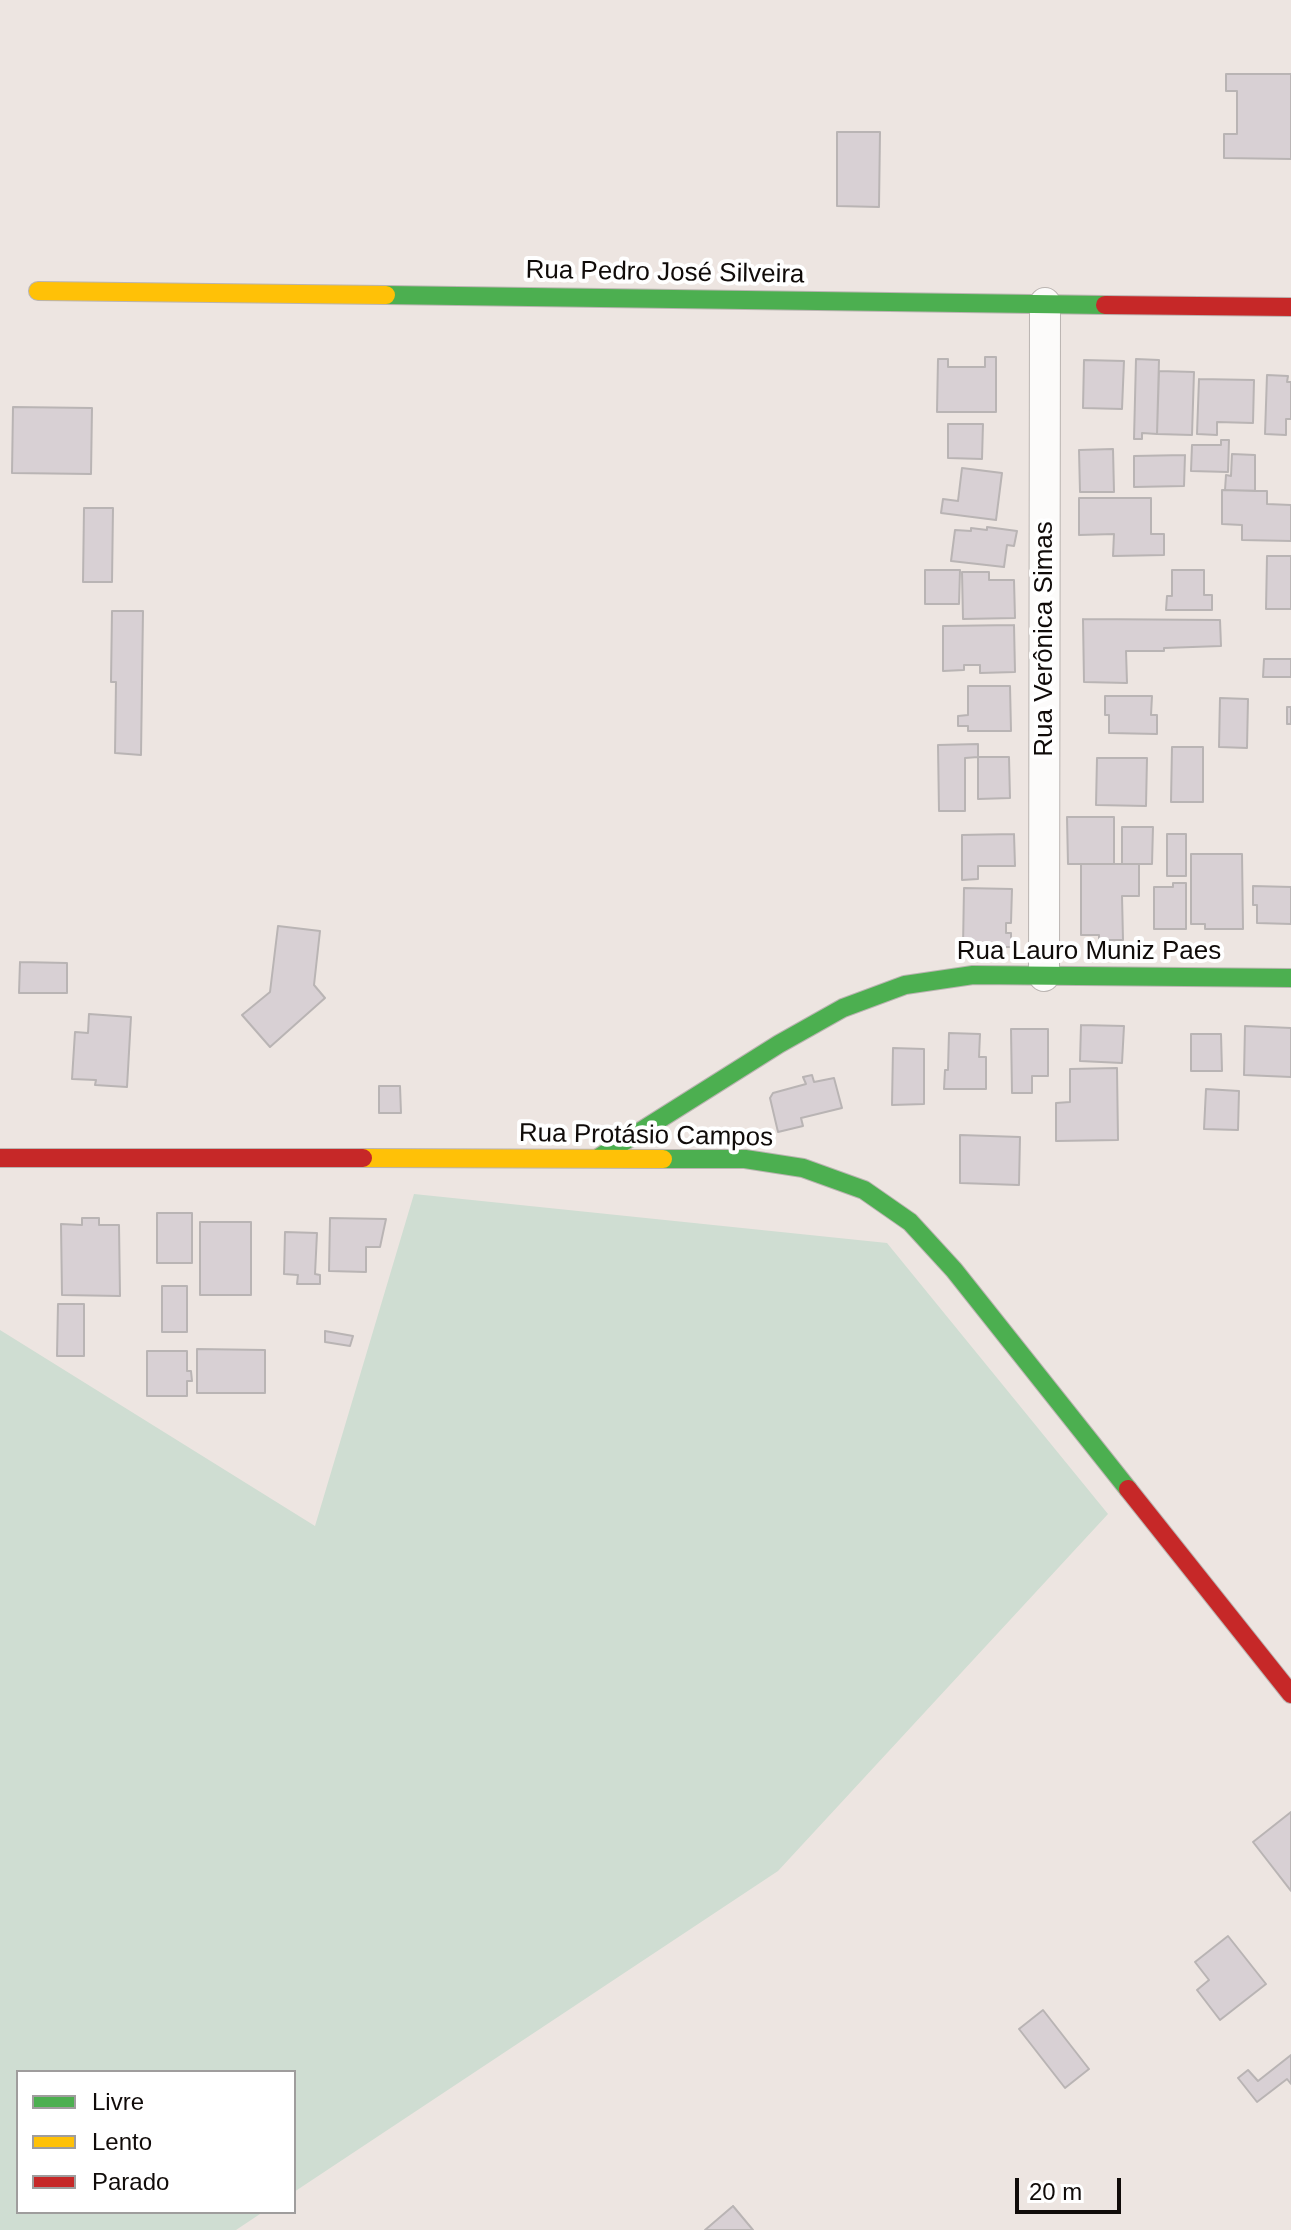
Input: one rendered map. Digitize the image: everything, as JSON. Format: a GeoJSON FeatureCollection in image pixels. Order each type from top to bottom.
{"type":"FeatureCollection","features":[{"type":"Feature","properties":{"kind":"street","name":"Rua Pedro José Silveira"},"geometry":{"type":"LineString","coordinates":[[38,291],[1291,307]]}},
{"type":"Feature","properties":{"kind":"street","name":"Rua Verônica Simas"},"geometry":{"type":"LineString","coordinates":[[1044,976],[1045,303]]}},
{"type":"Feature","properties":{"kind":"street","name":"Rua Lauro Muniz Paes"},"geometry":{"type":"LineString","coordinates":[[598,1158],[779,1044],[843,1008],[905,985],[973,975],[1291,978]]}},
{"type":"Feature","properties":{"kind":"street","name":"Rua Protásio Campos"},"geometry":{"type":"LineString","coordinates":[[0,1158],[745,1159],[803,1168],[864,1190],[910,1222],[954,1270],[1291,1694]]}},
{"type":"Feature","properties":{"kind":"shaded area"},"geometry":{"type":"Polygon","coordinates":[[[414,1194],[887,1243],[1108,1514],[778,1871],[296,2191],[296,2070],[16,2070],[16,2214],[260,2214],[236,2230],[0,2230],[0,1330],[315,1526],[414,1194]]]}},
{"type":"Feature","properties":{"kind":"building"},"geometry":{"type":"Polygon","coordinates":[[[1226,74],[1291,74],[1291,159],[1224,158],[1224,134],[1237,134],[1237,91],[1226,91],[1226,74]]]}},
{"type":"Feature","properties":{"kind":"building"},"geometry":{"type":"Polygon","coordinates":[[[837,132],[880,132],[879,207],[837,206],[837,132]]]}},
{"type":"Feature","properties":{"kind":"building"},"geometry":{"type":"Polygon","coordinates":[[[985,357],[996,357],[996,412],[937,412],[938,359],[948,359],[948,367],[985,367],[985,357]]]}},
{"type":"Feature","properties":{"kind":"building"},"geometry":{"type":"Polygon","coordinates":[[[1136,359],[1159,360],[1157,434],[1142,433],[1142,439],[1134,439],[1136,359]]]}},
{"type":"Feature","properties":{"kind":"building"},"geometry":{"type":"Polygon","coordinates":[[[1084,360],[1124,361],[1122,409],[1083,408],[1084,360]]]}},
{"type":"Feature","properties":{"kind":"building"},"geometry":{"type":"Polygon","coordinates":[[[1159,371],[1194,372],[1192,435],[1157,434],[1159,371]]]}},
{"type":"Feature","properties":{"kind":"building"},"geometry":{"type":"Polygon","coordinates":[[[1267,375],[1288,376],[1287,382],[1291,382],[1291,419],[1286,419],[1286,435],[1265,434],[1267,375]]]}},
{"type":"Feature","properties":{"kind":"building"},"geometry":{"type":"Polygon","coordinates":[[[1199,379],[1254,380],[1253,423],[1217,422],[1217,435],[1197,434],[1199,379]]]}},
{"type":"Feature","properties":{"kind":"building"},"geometry":{"type":"Polygon","coordinates":[[[13,407],[92,408],[91,474],[12,473],[13,407]]]}},
{"type":"Feature","properties":{"kind":"building"},"geometry":{"type":"Polygon","coordinates":[[[948,424],[983,424],[982,459],[948,458],[948,424]]]}},
{"type":"Feature","properties":{"kind":"building"},"geometry":{"type":"Polygon","coordinates":[[[1221,440],[1229,440],[1228,472],[1191,471],[1192,445],[1221,445],[1221,440]]]}},
{"type":"Feature","properties":{"kind":"building"},"geometry":{"type":"Polygon","coordinates":[[[1113,449],[1114,492],[1080,492],[1079,450],[1113,449]]]}},
{"type":"Feature","properties":{"kind":"building"},"geometry":{"type":"Polygon","coordinates":[[[1232,454],[1255,455],[1255,491],[1225,490],[1226,475],[1231,476],[1232,454]]]}},
{"type":"Feature","properties":{"kind":"building"},"geometry":{"type":"Polygon","coordinates":[[[1185,455],[1184,486],[1134,487],[1134,456],[1185,455]]]}},
{"type":"Feature","properties":{"kind":"building"},"geometry":{"type":"Polygon","coordinates":[[[962,468],[1002,473],[996,520],[941,513],[943,499],[958,501],[962,468]]]}},
{"type":"Feature","properties":{"kind":"building"},"geometry":{"type":"Polygon","coordinates":[[[1222,490],[1267,491],[1267,504],[1291,505],[1291,541],[1242,540],[1242,525],[1222,524],[1222,490]]]}},
{"type":"Feature","properties":{"kind":"building"},"geometry":{"type":"Polygon","coordinates":[[[1079,498],[1151,498],[1151,534],[1164,534],[1164,555],[1113,556],[1114,534],[1079,535],[1079,498]]]}},
{"type":"Feature","properties":{"kind":"building"},"geometry":{"type":"Polygon","coordinates":[[[84,508],[113,508],[112,582],[83,582],[84,508]]]}},
{"type":"Feature","properties":{"kind":"building"},"geometry":{"type":"Polygon","coordinates":[[[987,527],[1017,531],[1014,546],[1007,545],[1004,567],[951,561],[955,530],[987,530],[987,527]]]}},
{"type":"Feature","properties":{"kind":"building"},"geometry":{"type":"Polygon","coordinates":[[[1267,556],[1291,556],[1291,609],[1266,609],[1267,556]]]}},
{"type":"Feature","properties":{"kind":"building"},"geometry":{"type":"Polygon","coordinates":[[[925,570],[960,570],[959,604],[925,604],[925,570]]]}},
{"type":"Feature","properties":{"kind":"building"},"geometry":{"type":"Polygon","coordinates":[[[1172,570],[1204,570],[1204,595],[1212,595],[1212,610],[1166,610],[1167,596],[1172,596],[1172,570]]]}},
{"type":"Feature","properties":{"kind":"building"},"geometry":{"type":"Polygon","coordinates":[[[962,572],[989,572],[989,580],[1014,580],[1015,618],[963,619],[962,572]]]}},
{"type":"Feature","properties":{"kind":"building"},"geometry":{"type":"Polygon","coordinates":[[[112,611],[143,611],[141,755],[115,753],[116,682],[111,682],[112,611]]]}},
{"type":"Feature","properties":{"kind":"building"},"geometry":{"type":"Polygon","coordinates":[[[1083,619],[1220,620],[1221,646],[1126,651],[1127,683],[1084,682],[1083,619]]]}},
{"type":"Feature","properties":{"kind":"building"},"geometry":{"type":"Polygon","coordinates":[[[1014,625],[1015,672],[980,673],[980,665],[964,665],[964,670],[943,671],[943,626],[1014,625]]]}},
{"type":"Feature","properties":{"kind":"building"},"geometry":{"type":"Polygon","coordinates":[[[1264,659],[1291,659],[1291,677],[1263,677],[1264,659]]]}},
{"type":"Feature","properties":{"kind":"building"},"geometry":{"type":"Polygon","coordinates":[[[968,686],[1010,686],[1011,731],[968,731],[968,726],[958,726],[958,716],[968,715],[968,686]]]}},
{"type":"Feature","properties":{"kind":"building"},"geometry":{"type":"Polygon","coordinates":[[[1105,696],[1152,696],[1151,715],[1157,715],[1157,734],[1109,733],[1105,696]]]}},
{"type":"Feature","properties":{"kind":"building"},"geometry":{"type":"Polygon","coordinates":[[[1220,698],[1248,699],[1247,748],[1219,747],[1220,698]]]}},
{"type":"Feature","properties":{"kind":"building"},"geometry":{"type":"Polygon","coordinates":[[[1287,707],[1291,707],[1291,724],[1287,724],[1287,707]]]}},
{"type":"Feature","properties":{"kind":"building"},"geometry":{"type":"Polygon","coordinates":[[[978,744],[978,757],[965,758],[965,811],[939,811],[938,745],[978,744]]]}},
{"type":"Feature","properties":{"kind":"building"},"geometry":{"type":"Polygon","coordinates":[[[1172,747],[1203,747],[1203,802],[1171,802],[1172,747]]]}},
{"type":"Feature","properties":{"kind":"building"},"geometry":{"type":"Polygon","coordinates":[[[978,757],[1009,757],[1010,798],[978,799],[978,757]]]}},
{"type":"Feature","properties":{"kind":"building"},"geometry":{"type":"Polygon","coordinates":[[[1097,758],[1147,758],[1146,806],[1096,805],[1097,758]]]}},
{"type":"Feature","properties":{"kind":"building"},"geometry":{"type":"Polygon","coordinates":[[[1067,817],[1114,817],[1114,864],[1068,864],[1067,817]]]}},
{"type":"Feature","properties":{"kind":"building"},"geometry":{"type":"Polygon","coordinates":[[[1122,827],[1153,827],[1152,864],[1122,864],[1122,827]]]}},
{"type":"Feature","properties":{"kind":"building"},"geometry":{"type":"Polygon","coordinates":[[[1014,834],[1015,866],[978,866],[978,879],[962,880],[962,835],[1014,834]]]}},
{"type":"Feature","properties":{"kind":"building"},"geometry":{"type":"Polygon","coordinates":[[[1167,834],[1186,834],[1186,876],[1167,876],[1167,834]]]}},
{"type":"Feature","properties":{"kind":"building"},"geometry":{"type":"Polygon","coordinates":[[[1191,854],[1242,854],[1243,929],[1205,929],[1205,924],[1191,924],[1191,854]]]}},
{"type":"Feature","properties":{"kind":"building"},"geometry":{"type":"Polygon","coordinates":[[[1081,864],[1139,864],[1139,896],[1122,896],[1123,940],[1099,940],[1099,935],[1081,935],[1081,864]]]}},
{"type":"Feature","properties":{"kind":"building"},"geometry":{"type":"Polygon","coordinates":[[[1173,883],[1186,883],[1186,929],[1154,929],[1154,887],[1173,887],[1173,883]]]}},
{"type":"Feature","properties":{"kind":"building"},"geometry":{"type":"Polygon","coordinates":[[[1253,886],[1291,887],[1291,924],[1257,923],[1253,886]]]}},
{"type":"Feature","properties":{"kind":"building"},"geometry":{"type":"Polygon","coordinates":[[[964,888],[1012,889],[1011,923],[1006,923],[1006,933],[1011,933],[1011,947],[963,947],[964,888]]]}},
{"type":"Feature","properties":{"kind":"building"},"geometry":{"type":"Polygon","coordinates":[[[278,926],[320,931],[314,985],[325,998],[270,1047],[242,1015],[270,992],[278,926]]]}},
{"type":"Feature","properties":{"kind":"building"},"geometry":{"type":"Polygon","coordinates":[[[20,962],[67,963],[67,993],[19,993],[20,962]]]}},
{"type":"Feature","properties":{"kind":"building"},"geometry":{"type":"Polygon","coordinates":[[[89,1014],[131,1017],[127,1087],[95,1085],[96,1080],[72,1079],[75,1032],[88,1033],[89,1014]]]}},
{"type":"Feature","properties":{"kind":"building"},"geometry":{"type":"Polygon","coordinates":[[[1081,1025],[1124,1026],[1122,1063],[1080,1061],[1081,1025]]]}},
{"type":"Feature","properties":{"kind":"building"},"geometry":{"type":"Polygon","coordinates":[[[1245,1026],[1291,1028],[1291,1077],[1244,1075],[1245,1026]]]}},
{"type":"Feature","properties":{"kind":"building"},"geometry":{"type":"Polygon","coordinates":[[[1011,1029],[1048,1029],[1048,1076],[1032,1076],[1032,1093],[1012,1093],[1011,1029]]]}},
{"type":"Feature","properties":{"kind":"building"},"geometry":{"type":"Polygon","coordinates":[[[949,1033],[980,1034],[979,1057],[986,1057],[986,1089],[944,1089],[949,1033]]]}},
{"type":"Feature","properties":{"kind":"building"},"geometry":{"type":"Polygon","coordinates":[[[1191,1034],[1221,1034],[1222,1071],[1191,1071],[1191,1034]]]}},
{"type":"Feature","properties":{"kind":"building"},"geometry":{"type":"Polygon","coordinates":[[[893,1048],[924,1049],[924,1104],[892,1105],[893,1048]]]}},
{"type":"Feature","properties":{"kind":"building"},"geometry":{"type":"Polygon","coordinates":[[[1117,1068],[1118,1140],[1056,1141],[1056,1103],[1070,1102],[1070,1069],[1117,1068]]]}},
{"type":"Feature","properties":{"kind":"building"},"geometry":{"type":"Polygon","coordinates":[[[812,1075],[814,1082],[834,1078],[842,1108],[801,1118],[803,1126],[778,1132],[770,1098],[773,1093],[806,1084],[803,1077],[812,1075]]]}},
{"type":"Feature","properties":{"kind":"building"},"geometry":{"type":"Polygon","coordinates":[[[379,1086],[400,1086],[401,1113],[379,1113],[379,1086]]]}},
{"type":"Feature","properties":{"kind":"building"},"geometry":{"type":"Polygon","coordinates":[[[1206,1089],[1239,1091],[1238,1130],[1204,1129],[1206,1089]]]}},
{"type":"Feature","properties":{"kind":"building"},"geometry":{"type":"Polygon","coordinates":[[[960,1135],[1020,1137],[1019,1185],[960,1183],[960,1135]]]}},
{"type":"Feature","properties":{"kind":"building"},"geometry":{"type":"Polygon","coordinates":[[[157,1213],[192,1213],[192,1263],[157,1263],[157,1213]]]}},
{"type":"Feature","properties":{"kind":"building"},"geometry":{"type":"Polygon","coordinates":[[[82,1218],[99,1218],[99,1225],[119,1225],[120,1296],[62,1295],[61,1224],[82,1225],[82,1218]]]}},
{"type":"Feature","properties":{"kind":"building"},"geometry":{"type":"Polygon","coordinates":[[[330,1218],[386,1219],[380,1247],[366,1247],[366,1272],[329,1271],[330,1218]]]}},
{"type":"Feature","properties":{"kind":"building"},"geometry":{"type":"Polygon","coordinates":[[[200,1222],[251,1222],[251,1295],[200,1295],[200,1222]]]}},
{"type":"Feature","properties":{"kind":"building"},"geometry":{"type":"Polygon","coordinates":[[[285,1232],[317,1233],[315,1274],[320,1275],[320,1284],[297,1284],[298,1275],[284,1274],[285,1232]]]}},
{"type":"Feature","properties":{"kind":"building"},"geometry":{"type":"Polygon","coordinates":[[[162,1286],[187,1286],[187,1332],[162,1332],[162,1286]]]}},
{"type":"Feature","properties":{"kind":"building"},"geometry":{"type":"Polygon","coordinates":[[[58,1304],[84,1304],[84,1356],[57,1356],[58,1304]]]}},
{"type":"Feature","properties":{"kind":"building"},"geometry":{"type":"Polygon","coordinates":[[[325,1331],[353,1336],[350,1346],[325,1342],[325,1331]]]}},
{"type":"Feature","properties":{"kind":"building"},"geometry":{"type":"Polygon","coordinates":[[[197,1349],[265,1350],[265,1393],[197,1393],[197,1349]]]}},
{"type":"Feature","properties":{"kind":"building"},"geometry":{"type":"Polygon","coordinates":[[[147,1351],[187,1351],[187,1371],[191,1371],[192,1381],[187,1381],[187,1396],[147,1396],[147,1351]]]}},
{"type":"Feature","properties":{"kind":"building"},"geometry":{"type":"Polygon","coordinates":[[[1291,1812],[1291,1891],[1253,1842],[1291,1812]]]}},
{"type":"Feature","properties":{"kind":"building"},"geometry":{"type":"Polygon","coordinates":[[[1228,1936],[1266,1984],[1220,2020],[1197,1990],[1209,1980],[1195,1962],[1228,1936]]]}},
{"type":"Feature","properties":{"kind":"building"},"geometry":{"type":"Polygon","coordinates":[[[1043,2010],[1089,2069],[1065,2088],[1019,2029],[1043,2010]]]}},
{"type":"Feature","properties":{"kind":"building"},"geometry":{"type":"Polygon","coordinates":[[[1291,2055],[1291,2084],[1287,2079],[1257,2102],[1238,2078],[1248,2070],[1258,2081],[1291,2055]]]}},
{"type":"Feature","properties":{"kind":"building"},"geometry":{"type":"Polygon","coordinates":[[[733,2206],[753,2230],[705,2230],[733,2206]]]}},
{"type":"Feature","properties":{"kind":"traffic: fast"},"geometry":{"type":"LineString","coordinates":[[386,295],[1105,305]]}},
{"type":"Feature","properties":{"kind":"traffic: fast"},"geometry":{"type":"LineString","coordinates":[[598,1158],[779,1044],[843,1008],[905,985],[973,975],[1291,978]]}},
{"type":"Feature","properties":{"kind":"traffic: fast"},"geometry":{"type":"LineString","coordinates":[[663,1159],[745,1159],[803,1168],[864,1190],[910,1222],[954,1270],[1128,1489]]}},
{"type":"Feature","properties":{"kind":"traffic: slow"},"geometry":{"type":"LineString","coordinates":[[38,291],[386,295]]}},
{"type":"Feature","properties":{"kind":"traffic: slow"},"geometry":{"type":"LineString","coordinates":[[363,1158],[663,1159]]}},
{"type":"Feature","properties":{"kind":"traffic: jam"},"geometry":{"type":"LineString","coordinates":[[1105,305],[1291,307]]}},
{"type":"Feature","properties":{"kind":"traffic: jam"},"geometry":{"type":"LineString","coordinates":[[0,1158],[363,1158]]}},
{"type":"Feature","properties":{"kind":"traffic: jam"},"geometry":{"type":"LineString","coordinates":[[1128,1489],[1291,1694]]}}]}
